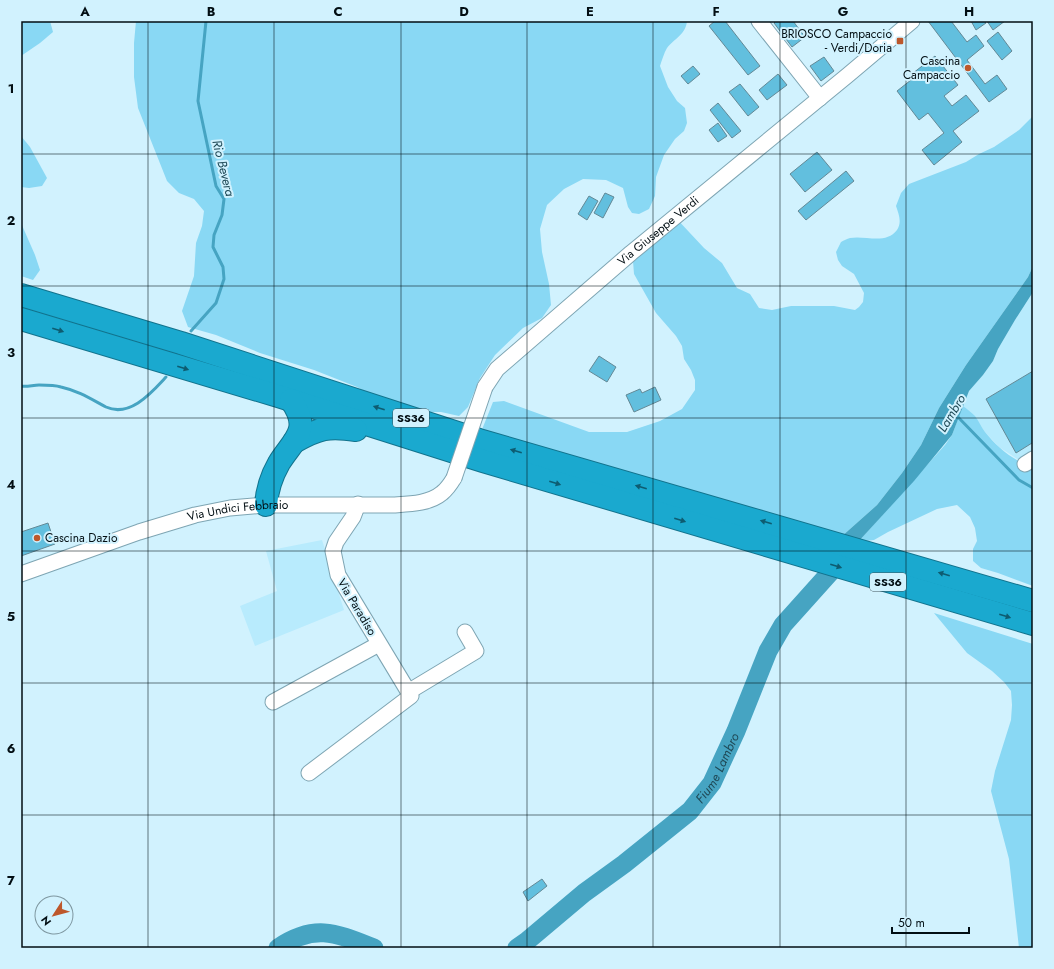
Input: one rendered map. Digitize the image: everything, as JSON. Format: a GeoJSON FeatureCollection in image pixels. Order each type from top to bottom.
{"type":"FeatureCollection","features":[{"type":"Feature","properties":{"kind":"highway","name":"SS36"},"geometry":{"type":"LineString","coordinates":[[21,295],[181,343],[479,440],[1033,600]]}},
{"type":"Feature","properties":{"kind":"highway","name":"SS36"},"geometry":{"type":"LineString","coordinates":[[21,319],[291,400],[483,461],[1033,624]]}},
{"type":"Feature","properties":{"kind":"highway"},"geometry":{"type":"LineString","coordinates":[[274,505],[278,464],[294,442],[300,427],[298,411],[291,400]]}},
{"type":"Feature","properties":{"kind":"highway"},"geometry":{"type":"LineString","coordinates":[[294,442],[318,430],[326,428],[340,428],[356,430],[445,457],[483,461]]}},
{"type":"Feature","properties":{"kind":"street"},"geometry":{"type":"LineString","coordinates":[[759,21],[820,98]]}},
{"type":"Feature","properties":{"kind":"street","name":"Via Giuseppe Verdi"},"geometry":{"type":"LineString","coordinates":[[454,478],[486,387],[497,369],[631,253],[912,21]]}},
{"type":"Feature","properties":{"kind":"street","name":"Via Undici Febbraio"},"geometry":{"type":"LineString","coordinates":[[21,574],[139,532],[196,515],[230,508],[274,505],[393,505],[426,501],[442,494],[454,478]]}},
{"type":"Feature","properties":{"kind":"street","name":"Via Paradiso"},"geometry":{"type":"LineString","coordinates":[[358,504],[353,517],[336,542],[333,551],[334,562],[338,574],[408,692]]}},
{"type":"Feature","properties":{"kind":"street"},"geometry":{"type":"LineString","coordinates":[[309,774],[410,696],[408,692],[476,651],[465,632]]}},
{"type":"Feature","properties":{"kind":"street","name":"Via Paradiso"},"geometry":{"type":"LineString","coordinates":[[273,702],[379,644]]}},
{"type":"Feature","properties":{"kind":"shaded area"},"geometry":{"type":"Polygon","coordinates":[[[21,21],[50,21],[53,32],[21,56],[21,21]]]}},
{"type":"Feature","properties":{"kind":"shaded area"},"geometry":{"type":"Polygon","coordinates":[[[136,21],[687,21],[682,33],[667,48],[660,66],[668,87],[677,101],[685,108],[687,123],[684,131],[675,139],[664,155],[656,177],[655,196],[649,209],[639,214],[632,213],[628,207],[623,188],[606,180],[583,179],[564,189],[547,205],[540,229],[542,252],[549,284],[551,305],[542,318],[523,328],[495,355],[480,378],[468,407],[459,416],[441,412],[429,412],[377,398],[357,387],[314,370],[260,353],[216,335],[188,327],[182,311],[194,276],[196,243],[202,226],[204,211],[194,199],[179,193],[167,181],[138,108],[134,77],[134,43],[136,21]]]}},
{"type":"Feature","properties":{"kind":"shaded area"},"geometry":{"type":"Polygon","coordinates":[[[1033,116],[1033,266],[1028,277],[966,365],[939,408],[921,445],[902,473],[877,505],[841,537],[481,432],[493,402],[504,401],[589,432],[627,432],[660,421],[682,409],[695,390],[695,380],[684,359],[682,346],[676,336],[656,313],[634,274],[633,261],[675,217],[704,248],[722,263],[737,288],[750,294],[759,308],[772,310],[791,306],[834,306],[855,310],[863,302],[864,293],[854,274],[842,266],[838,260],[836,252],[841,242],[856,237],[881,238],[892,235],[897,230],[900,218],[896,206],[901,193],[909,184],[966,162],[994,147],[1019,130],[1033,116]]]}},
{"type":"Feature","properties":{"kind":"shaded area"},"geometry":{"type":"Polygon","coordinates":[[[21,136],[30,147],[47,178],[42,186],[29,188],[21,187],[21,136]]]}},
{"type":"Feature","properties":{"kind":"shaded area"},"geometry":{"type":"Polygon","coordinates":[[[21,223],[40,270],[33,280],[21,276],[21,223]]]}},
{"type":"Feature","properties":{"kind":"shaded area"},"geometry":{"type":"Polygon","coordinates":[[[1033,292],[1033,459],[1025,464],[999,447],[985,432],[975,417],[963,406],[969,391],[993,361],[998,349],[1033,292]]]}},
{"type":"Feature","properties":{"kind":"shaded area"},"geometry":{"type":"Polygon","coordinates":[[[963,406],[975,416],[985,432],[1000,448],[1013,458],[1033,466],[1033,586],[981,568],[973,561],[973,549],[977,541],[975,528],[970,517],[957,505],[937,509],[874,540],[858,542],[945,445],[952,435],[963,406]]]}},
{"type":"Feature","properties":{"kind":"shaded area"},"geometry":{"type":"Polygon","coordinates":[[[322,540],[344,610],[255,646],[240,606],[277,591],[266,551],[322,540]]]}},
{"type":"Feature","properties":{"kind":"shaded area"},"geometry":{"type":"Polygon","coordinates":[[[934,613],[1033,644],[1033,948],[1019,948],[1009,859],[991,791],[995,771],[1011,720],[1011,691],[992,671],[967,653],[934,613]]]}},
{"type":"Feature","properties":{"kind":"water","name":"Lambro"},"geometry":{"type":"Polygon","coordinates":[[[1033,266],[1033,292],[998,349],[993,361],[969,391],[952,435],[914,481],[858,542],[841,537],[877,505],[902,473],[921,445],[939,408],[966,365],[1028,277],[1033,266]]]}},
{"type":"Feature","properties":{"kind":"building"},"geometry":{"type":"Polygon","coordinates":[[[715,21],[725,21],[760,66],[748,75],[709,26],[715,21]]]}},
{"type":"Feature","properties":{"kind":"building"},"geometry":{"type":"Polygon","coordinates":[[[776,21],[793,21],[805,37],[792,47],[774,23],[776,21]]]}},
{"type":"Feature","properties":{"kind":"building","name":"Cascina Campaccio"},"geometry":{"type":"Polygon","coordinates":[[[928,21],[951,21],[967,42],[976,35],[984,46],[967,60],[985,84],[997,75],[1007,89],[989,102],[928,21]]]}},
{"type":"Feature","properties":{"kind":"building"},"geometry":{"type":"Polygon","coordinates":[[[971,21],[984,21],[986,23],[976,30],[971,21]]]}},
{"type":"Feature","properties":{"kind":"building"},"geometry":{"type":"Polygon","coordinates":[[[987,21],[1005,21],[993,30],[987,21]]]}},
{"type":"Feature","properties":{"kind":"building"},"geometry":{"type":"Polygon","coordinates":[[[998,32],[1012,51],[1002,60],[987,41],[998,32]]]}},
{"type":"Feature","properties":{"kind":"building"},"geometry":{"type":"Polygon","coordinates":[[[935,56],[958,85],[944,96],[952,106],[966,95],[979,111],[953,131],[962,142],[934,165],[922,150],[944,133],[928,113],[919,120],[897,91],[911,80],[908,77],[935,56]]]}},
{"type":"Feature","properties":{"kind":"building"},"geometry":{"type":"Polygon","coordinates":[[[824,57],[834,71],[821,81],[810,66],[824,57]]]}},
{"type":"Feature","properties":{"kind":"building"},"geometry":{"type":"Polygon","coordinates":[[[693,66],[700,74],[688,84],[681,76],[693,66]]]}},
{"type":"Feature","properties":{"kind":"building"},"geometry":{"type":"Polygon","coordinates":[[[778,74],[787,85],[767,100],[759,90],[778,74]]]}},
{"type":"Feature","properties":{"kind":"building"},"geometry":{"type":"Polygon","coordinates":[[[740,84],[759,107],[748,116],[729,92],[740,84]]]}},
{"type":"Feature","properties":{"kind":"building"},"geometry":{"type":"Polygon","coordinates":[[[718,103],[741,131],[732,138],[710,110],[718,103]]]}},
{"type":"Feature","properties":{"kind":"building"},"geometry":{"type":"Polygon","coordinates":[[[718,123],[727,136],[718,142],[709,130],[718,123]]]}},
{"type":"Feature","properties":{"kind":"building"},"geometry":{"type":"Polygon","coordinates":[[[817,152],[832,170],[805,192],[790,174],[817,152]]]}},
{"type":"Feature","properties":{"kind":"building"},"geometry":{"type":"Polygon","coordinates":[[[846,171],[854,181],[806,220],[798,211],[846,171]]]}},
{"type":"Feature","properties":{"kind":"building"},"geometry":{"type":"Polygon","coordinates":[[[605,193],[614,197],[603,218],[594,213],[605,193]]]}},
{"type":"Feature","properties":{"kind":"building"},"geometry":{"type":"Polygon","coordinates":[[[589,196],[598,201],[587,220],[578,214],[589,196]]]}},
{"type":"Feature","properties":{"kind":"building"},"geometry":{"type":"Polygon","coordinates":[[[599,356],[616,367],[607,382],[589,371],[599,356]]]}},
{"type":"Feature","properties":{"kind":"building"},"geometry":{"type":"Polygon","coordinates":[[[1033,371],[1033,444],[1032,443],[1016,453],[986,399],[1033,371]]]}},
{"type":"Feature","properties":{"kind":"building"},"geometry":{"type":"Polygon","coordinates":[[[655,387],[661,400],[634,412],[626,395],[640,389],[642,393],[655,387]]]}},
{"type":"Feature","properties":{"kind":"building","name":"Cascina Dazio"},"geometry":{"type":"Polygon","coordinates":[[[48,523],[55,544],[21,556],[21,532],[48,523]]]}},
{"type":"Feature","properties":{"kind":"building"},"geometry":{"type":"Polygon","coordinates":[[[542,879],[547,886],[528,901],[523,892],[542,879]]]}},
{"type":"Feature","properties":{"kind":"waterway","name":"Rio Bevera"},"geometry":{"type":"LineString","coordinates":[[191,331],[216,303],[224,279],[223,267],[213,247],[214,235],[222,215],[224,199],[216,186],[198,101],[206,21]]}},
{"type":"Feature","properties":{"kind":"waterway","name":"Rio Bevera"},"geometry":{"type":"LineString","coordinates":[[21,386],[59,386],[79,393],[106,407],[124,409],[140,402],[166,377]]}},
{"type":"Feature","properties":{"kind":"waterway","name":"Lambro"},"geometry":{"type":"LineString","coordinates":[[956,415],[1019,480],[1033,488]]}},
{"type":"Feature","properties":{"kind":"waterway","name":"Fiume Lambro"},"geometry":{"type":"LineString","coordinates":[[517,948],[584,893],[624,864],[690,811],[712,783],[736,731],[768,651],[783,625],[835,567],[843,555]]}},
{"type":"Feature","properties":{"kind":"waterway","name":"Fiume Lambro"},"geometry":{"type":"LineString","coordinates":[[278,948],[303,935],[315,933],[337,935],[374,948]]}},
{"type":"Feature","properties":{"kind":"place","name":"BRIOSCO Campaccio - Verdi/Doria"},"geometry":{"type":"Point","coordinates":[900,41]}},
{"type":"Feature","properties":{"kind":"place","name":"Cascina Campaccio"},"geometry":{"type":"Point","coordinates":[968,68]}},
{"type":"Feature","properties":{"kind":"place","name":"Cascina Dazio"},"geometry":{"type":"Point","coordinates":[37,538]}}]}
